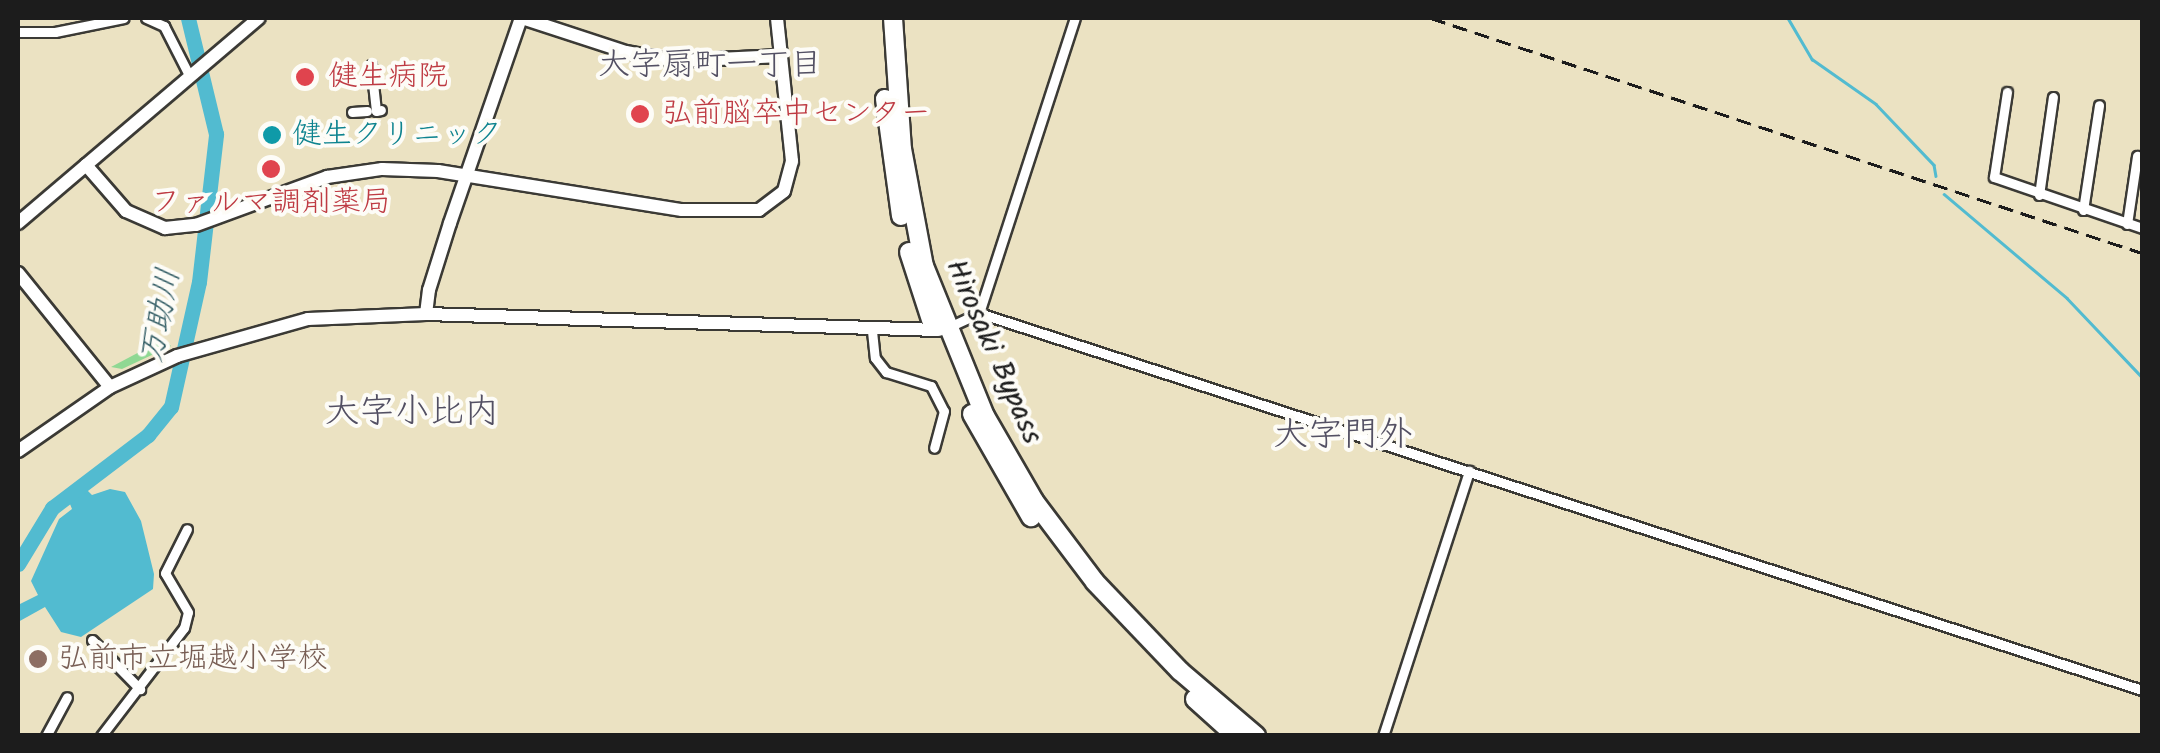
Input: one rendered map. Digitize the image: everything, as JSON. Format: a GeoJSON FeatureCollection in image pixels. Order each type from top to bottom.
{"type":"FeatureCollection","features":[{"type":"Feature","properties":{"kind":"highway","name":"Hirosaki Bypass"},"geometry":{"type":"LineString","coordinates":[[882,18],[888,146],[897,198],[914,275],[941,330],[1008,458],[1061,540],[1144,636],[1256,736]]}},
{"type":"Feature","properties":{"kind":"highway","name":"Hirosaki Bypass"},"geometry":{"type":"LineString","coordinates":[[892,18],[894,80],[910,206],[941,330],[987,446],[1053,547],[1129,636],[1236,736]]}},
{"type":"Feature","properties":{"kind":"street"},"geometry":{"type":"LineString","coordinates":[[18,32],[55,32],[124,18]]}},
{"type":"Feature","properties":{"kind":"street"},"geometry":{"type":"LineString","coordinates":[[146,18],[164,26],[193,72]]}},
{"type":"Feature","properties":{"kind":"street"},"geometry":{"type":"LineString","coordinates":[[18,222],[259,18]]}},
{"type":"Feature","properties":{"kind":"street"},"geometry":{"type":"LineString","coordinates":[[426,314],[428,290],[522,18],[626,52],[676,61],[781,56]]}},
{"type":"Feature","properties":{"kind":"street"},"geometry":{"type":"LineString","coordinates":[[86,165],[126,211],[145,223],[165,228],[196,225],[346,173],[401,168],[634,204],[759,210],[784,191],[792,161],[777,18]]}},
{"type":"Feature","properties":{"kind":"street"},"geometry":{"type":"LineString","coordinates":[[978,313],[1076,18]]}},
{"type":"Feature","properties":{"kind":"street"},"geometry":{"type":"LineString","coordinates":[[371,65],[376,111],[381,110]]}},
{"type":"Feature","properties":{"kind":"street"},"geometry":{"type":"LineString","coordinates":[[2007,92],[1994,177],[2142,228]]}},
{"type":"Feature","properties":{"kind":"street"},"geometry":{"type":"LineString","coordinates":[[2039,195],[2053,97]]}},
{"type":"Feature","properties":{"kind":"street"},"geometry":{"type":"LineString","coordinates":[[2083,210],[2099,105]]}},
{"type":"Feature","properties":{"kind":"street"},"geometry":{"type":"LineString","coordinates":[[352,112],[366,111]]}},
{"type":"Feature","properties":{"kind":"street"},"geometry":{"type":"LineString","coordinates":[[2128,224],[2138,156]]}},
{"type":"Feature","properties":{"kind":"street"},"geometry":{"type":"LineString","coordinates":[[18,273],[110,387]]}},
{"type":"Feature","properties":{"kind":"street"},"geometry":{"type":"LineString","coordinates":[[18,451],[110,387],[184,353],[308,319],[426,314],[872,332],[941,330],[978,313],[2142,690]]}},
{"type":"Feature","properties":{"kind":"street"},"geometry":{"type":"LineString","coordinates":[[872,332],[875,358],[886,372],[931,386],[944,411],[934,448]]}},
{"type":"Feature","properties":{"kind":"street"},"geometry":{"type":"LineString","coordinates":[[1383,736],[1469,472]]}},
{"type":"Feature","properties":{"kind":"street"},"geometry":{"type":"LineString","coordinates":[[101,736],[184,628],[188,612],[165,573],[187,529]]}},
{"type":"Feature","properties":{"kind":"street"},"geometry":{"type":"LineString","coordinates":[[92,640],[140,689]]}},
{"type":"Feature","properties":{"kind":"street"},"geometry":{"type":"LineString","coordinates":[[46,736],[67,697]]}},
{"type":"Feature","properties":{"kind":"green space"},"geometry":{"type":"Polygon","coordinates":[[[164,339],[171,346],[122,369],[111,367],[164,339]]]}},
{"type":"Feature","properties":{"kind":"water"},"geometry":{"type":"Polygon","coordinates":[[[85,488],[92,495],[110,489],[125,492],[141,521],[154,574],[153,589],[81,637],[61,632],[45,607],[18,622],[18,605],[38,595],[31,581],[59,519],[72,509],[68,499],[85,488]]]}},
{"type":"Feature","properties":{"kind":"waterway","name":"万助川"},"geometry":{"type":"LineString","coordinates":[[18,564],[52,508],[148,435],[171,407],[199,282],[216,134],[188,18]]}},
{"type":"Feature","properties":{"kind":"waterway"},"geometry":{"type":"LineString","coordinates":[[1788,18],[1812,59],[1876,104],[1934,165],[1936,176]]}},
{"type":"Feature","properties":{"kind":"waterway"},"geometry":{"type":"LineString","coordinates":[[1944,194],[2067,298],[2142,377]]}},
{"type":"Feature","properties":{"kind":"railway"},"geometry":{"type":"LineString","coordinates":[[1431,18],[2142,253]]}},
{"type":"Feature","properties":{"kind":"place","name":"健生病院"},"geometry":{"type":"Point","coordinates":[305,77]}},
{"type":"Feature","properties":{"kind":"place","name":"弘前脳卒中センター"},"geometry":{"type":"Point","coordinates":[640,114]}},
{"type":"Feature","properties":{"kind":"place","name":"健生クリニック"},"geometry":{"type":"Point","coordinates":[272,135]}},
{"type":"Feature","properties":{"kind":"place","name":"ファルマ調剤薬局"},"geometry":{"type":"Point","coordinates":[271,169]}},
{"type":"Feature","properties":{"kind":"place","name":"弘前市立堀越小学校"},"geometry":{"type":"Point","coordinates":[38,659]}},
{"type":"Feature","properties":{"kind":"district","name":"大字扇町一丁目"},"geometry":{"type":"Point","coordinates":[710,66]}},
{"type":"Feature","properties":{"kind":"district","name":"大字小比内"},"geometry":{"type":"Point","coordinates":[412,413]}},
{"type":"Feature","properties":{"kind":"district","name":"大字門外"},"geometry":{"type":"Point","coordinates":[1343,436]}}]}
